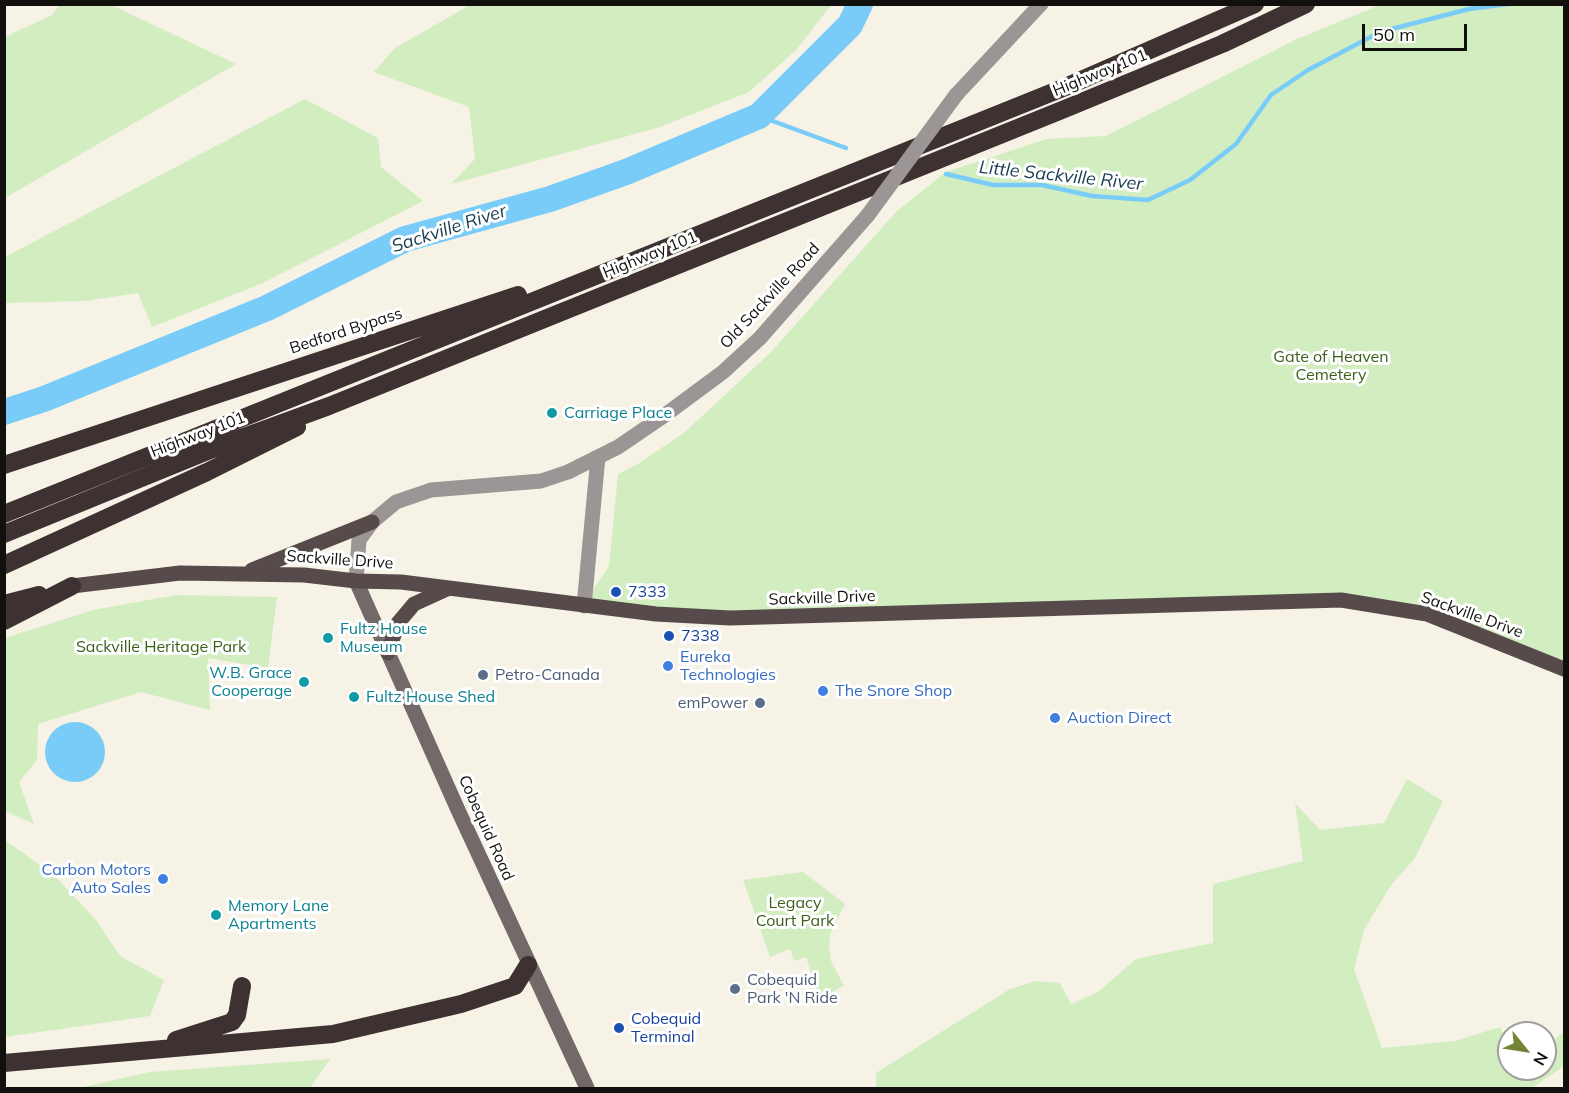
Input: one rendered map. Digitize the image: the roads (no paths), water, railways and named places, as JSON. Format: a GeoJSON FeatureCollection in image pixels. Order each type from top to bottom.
{"type":"FeatureCollection","features":[{"type":"Feature","properties":{"kind":"highway","name":"Highway 101"},"geometry":{"type":"LineString","coordinates":[[4,514],[1053,92],[1255,4]]}},
{"type":"Feature","properties":{"kind":"highway","name":"Highway 101"},"geometry":{"type":"LineString","coordinates":[[4,534],[225,444],[329,406],[1066,108],[1222,44],[1306,4]]}},
{"type":"Feature","properties":{"kind":"highway","name":"Bedford Bypass"},"geometry":{"type":"LineString","coordinates":[[4,465],[700,235]]}},
{"type":"Feature","properties":{"kind":"highway"},"geometry":{"type":"LineString","coordinates":[[4,565],[275,440],[329,406]]}},
{"type":"Feature","properties":{"kind":"highway"},"geometry":{"type":"LineString","coordinates":[[4,604],[72,586]]}},
{"type":"Feature","properties":{"kind":"highway"},"geometry":{"type":"LineString","coordinates":[[4,621],[72,586]]}},
{"type":"Feature","properties":{"kind":"highway"},"geometry":{"type":"LineString","coordinates":[[4,1063],[333,1034],[462,1004],[515,986],[528,965]]}},
{"type":"Feature","properties":{"kind":"highway"},"geometry":{"type":"LineString","coordinates":[[140,1051],[232,1022],[237,1015],[242,986]]}},
{"type":"Feature","properties":{"kind":"main road"},"geometry":{"type":"LineString","coordinates":[[246,573],[372,522]]}},
{"type":"Feature","properties":{"kind":"main road","name":"Sackville Drive"},"geometry":{"type":"LineString","coordinates":[[72,586],[180,573],[304,575],[356,581],[401,582],[656,614],[730,618],[1341,600],[1427,614],[1564,669]]}},
{"type":"Feature","properties":{"kind":"main road","name":"Cobequid Road"},"geometry":{"type":"LineString","coordinates":[[356,581],[586,1089]]}},
{"type":"Feature","properties":{"kind":"main road"},"geometry":{"type":"LineString","coordinates":[[388,653],[398,623],[414,604],[450,588]]}},
{"type":"Feature","properties":{"kind":"street","name":"Old Sackville Road"},"geometry":{"type":"LineString","coordinates":[[356,581],[359,540],[372,522],[408,497],[431,490],[541,481],[568,472],[642,431],[723,372],[760,338],[868,215],[956,95],[1041,4]]}},
{"type":"Feature","properties":{"kind":"street"},"geometry":{"type":"LineString","coordinates":[[584,606],[598,457]]}},
{"type":"Feature","properties":{"kind":"water"},"geometry":{"type":"Polygon","coordinates":[[[69,722],[81,722],[92,727],[100,735],[105,752],[103,764],[92,777],[81,782],[69,782],[58,777],[50,769],[45,758],[45,746],[50,735],[58,727],[69,722]]]}},
{"type":"Feature","properties":{"kind":"waterway","name":"Sackville River"},"geometry":{"type":"LineString","coordinates":[[4,412],[44,399],[267,308],[405,239],[550,199],[626,172],[759,116],[850,25],[860,4]]}},
{"type":"Feature","properties":{"kind":"waterway","name":"Little Sackville River"},"geometry":{"type":"LineString","coordinates":[[946,174],[993,185],[1042,185],[1092,196],[1148,200],[1190,180],[1236,144],[1271,95],[1308,70],[1380,32],[1469,9],[1508,4]]}},
{"type":"Feature","properties":{"kind":"waterway","name":"Little Sackville River"},"geometry":{"type":"LineString","coordinates":[[759,116],[846,148]]}},
{"type":"Feature","properties":{"kind":"place","name":"Carriage Place"},"geometry":{"type":"Point","coordinates":[552,413]}},
{"type":"Feature","properties":{"kind":"place","name":"7333"},"geometry":{"type":"Point","coordinates":[616,592]}},
{"type":"Feature","properties":{"kind":"place","name":"7338"},"geometry":{"type":"Point","coordinates":[669,636]}},
{"type":"Feature","properties":{"kind":"place","name":"Fultz House Museum"},"geometry":{"type":"Point","coordinates":[328,638]}},
{"type":"Feature","properties":{"kind":"place","name":"Eureka Technologies"},"geometry":{"type":"Point","coordinates":[668,666]}},
{"type":"Feature","properties":{"kind":"place","name":"Petro-Canada"},"geometry":{"type":"Point","coordinates":[483,675]}},
{"type":"Feature","properties":{"kind":"place","name":"W.B. Grace Cooperage"},"geometry":{"type":"Point","coordinates":[304,682]}},
{"type":"Feature","properties":{"kind":"place","name":"The Snore Shop"},"geometry":{"type":"Point","coordinates":[823,691]}},
{"type":"Feature","properties":{"kind":"place","name":"Fultz House Shed"},"geometry":{"type":"Point","coordinates":[354,697]}},
{"type":"Feature","properties":{"kind":"place","name":"emPower"},"geometry":{"type":"Point","coordinates":[760,703]}},
{"type":"Feature","properties":{"kind":"place","name":"Auction Direct"},"geometry":{"type":"Point","coordinates":[1055,718]}},
{"type":"Feature","properties":{"kind":"place","name":"Carbon Motors Auto Sales"},"geometry":{"type":"Point","coordinates":[163,879]}},
{"type":"Feature","properties":{"kind":"place","name":"Memory Lane Apartments"},"geometry":{"type":"Point","coordinates":[216,915]}},
{"type":"Feature","properties":{"kind":"place","name":"Cobequid Park 'N Ride"},"geometry":{"type":"Point","coordinates":[735,989]}},
{"type":"Feature","properties":{"kind":"place","name":"Cobequid Terminal"},"geometry":{"type":"Point","coordinates":[619,1028]}},
{"type":"Feature","properties":{"kind":"park label","name":"Gate of Heaven Cemetery"},"geometry":{"type":"Point","coordinates":[1331,366]}},
{"type":"Feature","properties":{"kind":"park label","name":"Sackville Heritage Park"},"geometry":{"type":"Point","coordinates":[161,647]}},
{"type":"Feature","properties":{"kind":"park label","name":"Legacy Court Park"},"geometry":{"type":"Point","coordinates":[795,912]}}]}
